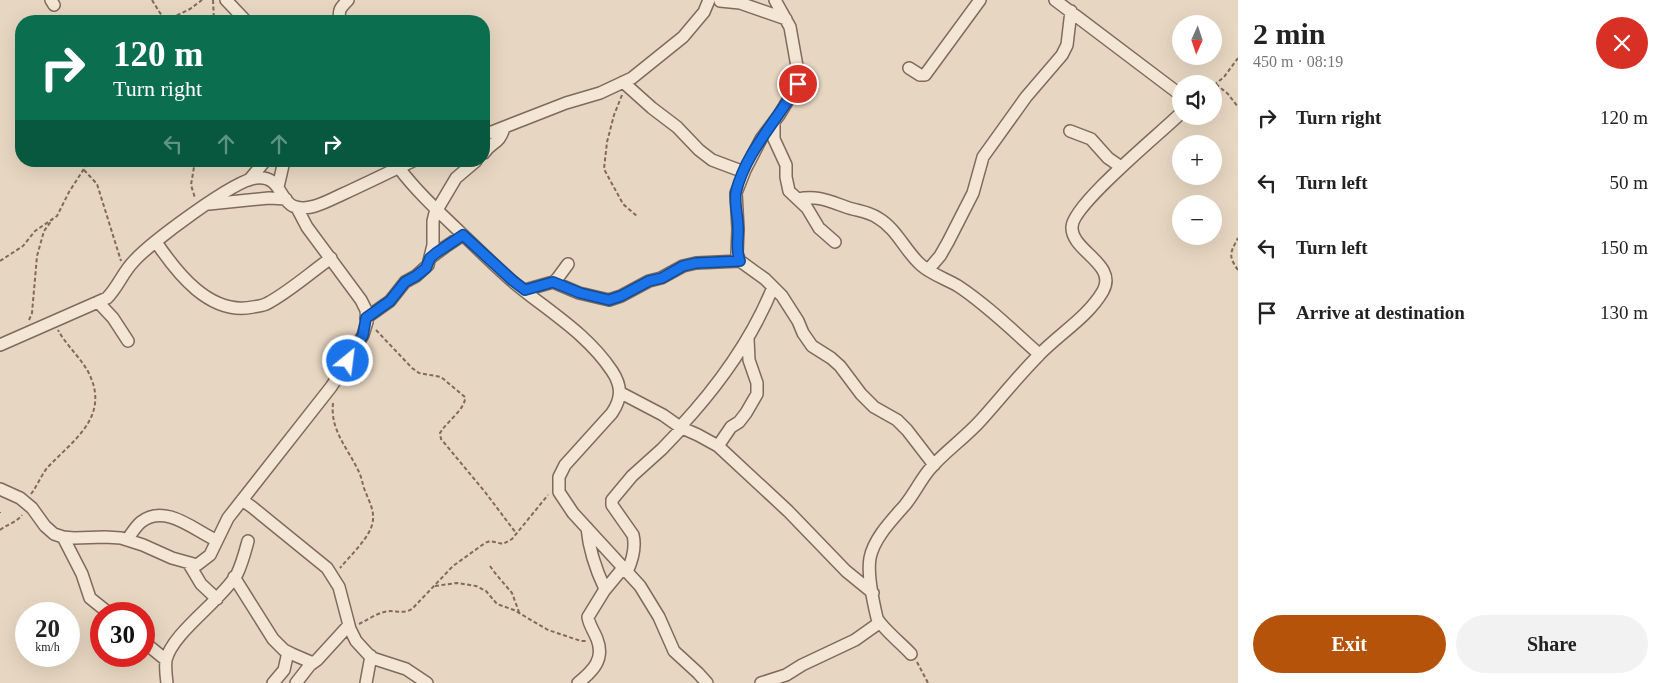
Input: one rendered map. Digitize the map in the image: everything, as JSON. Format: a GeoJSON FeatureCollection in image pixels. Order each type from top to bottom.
{"type":"FeatureCollection","features":[{"type":"Feature","properties":{"kind":"street"},"geometry":{"type":"LineString","coordinates":[[226,0],[240,15]]}},
{"type":"Feature","properties":{"kind":"street"},"geometry":{"type":"LineString","coordinates":[[338,15],[340,8],[348,0]]}},
{"type":"Feature","properties":{"kind":"street"},"geometry":{"type":"LineString","coordinates":[[704,12],[709,0]]}},
{"type":"Feature","properties":{"kind":"street"},"geometry":{"type":"LineString","coordinates":[[490,133],[566,103],[626,84],[683,37],[704,12],[721,0],[740,3],[786,19]]}},
{"type":"Feature","properties":{"kind":"street"},"geometry":{"type":"LineString","coordinates":[[775,0],[790,27],[798,72],[798,84],[761,139],[744,172],[736,193],[737,254],[740,261],[765,279],[782,296],[812,346],[840,366],[861,394],[874,407],[897,420],[934,465]]}},
{"type":"Feature","properties":{"kind":"street"},"geometry":{"type":"LineString","coordinates":[[909,68],[920,75],[925,75],[980,0]]}},
{"type":"Feature","properties":{"kind":"street"},"geometry":{"type":"LineString","coordinates":[[1055,0],[1172,88]]}},
{"type":"Feature","properties":{"kind":"street"},"geometry":{"type":"LineString","coordinates":[[928,270],[940,256],[973,193],[983,157],[1008,120],[1062,54],[1067,45],[1071,11]]}},
{"type":"Feature","properties":{"kind":"street"},"geometry":{"type":"LineString","coordinates":[[626,84],[677,127],[699,150],[712,160],[744,172]]}},
{"type":"Feature","properties":{"kind":"street"},"geometry":{"type":"LineString","coordinates":[[911,654],[879,623],[877,618],[869,569],[870,556],[876,543],[934,465],[979,422],[1039,354],[1062,335],[1102,292],[1106,283],[1105,274],[1100,265],[1075,238],[1072,228],[1073,221],[1080,210],[1121,167],[1172,121]]}},
{"type":"Feature","properties":{"kind":"street"},"geometry":{"type":"LineString","coordinates":[[774,122],[774,139],[786,165],[789,191],[807,208],[819,228],[836,242]]}},
{"type":"Feature","properties":{"kind":"street"},"geometry":{"type":"LineString","coordinates":[[490,147],[498,142],[504,128]]}},
{"type":"Feature","properties":{"kind":"street"},"geometry":{"type":"LineString","coordinates":[[1070,131],[1091,139],[1108,158],[1121,167]]}},
{"type":"Feature","properties":{"kind":"street"},"geometry":{"type":"LineString","coordinates":[[248,180],[260,167]]}},
{"type":"Feature","properties":{"kind":"street"},"geometry":{"type":"LineString","coordinates":[[278,187],[283,167]]}},
{"type":"Feature","properties":{"kind":"street"},"geometry":{"type":"LineString","coordinates":[[0,345],[107,298],[115,290],[124,274],[136,259],[196,212],[237,184],[257,178],[266,179],[274,183],[291,205],[297,208],[315,206],[397,167]]}},
{"type":"Feature","properties":{"kind":"street"},"geometry":{"type":"LineString","coordinates":[[404,167],[412,185],[437,210],[512,280],[588,340],[613,372],[621,393],[618,404],[565,465],[558,477],[559,492],[573,513],[640,586],[651,602],[674,651],[707,683]]}},
{"type":"Feature","properties":{"kind":"street"},"geometry":{"type":"LineString","coordinates":[[367,320],[390,301],[405,282],[426,268],[433,245],[433,221],[437,210],[456,178],[469,167]]}},
{"type":"Feature","properties":{"kind":"street"},"geometry":{"type":"LineString","coordinates":[[798,199],[817,197],[880,219],[896,234],[908,252],[922,267],[958,286],[1039,354]]}},
{"type":"Feature","properties":{"kind":"street"},"geometry":{"type":"LineString","coordinates":[[208,204],[269,198],[286,199]]}},
{"type":"Feature","properties":{"kind":"street"},"geometry":{"type":"LineString","coordinates":[[0,489],[20,498],[45,526],[54,534],[63,537],[105,536],[127,540],[189,564],[197,565],[207,558],[228,518],[332,385],[363,335],[367,320],[366,310],[361,300],[307,227],[297,208]]}},
{"type":"Feature","properties":{"kind":"street"},"geometry":{"type":"LineString","coordinates":[[430,258],[463,235]]}},
{"type":"Feature","properties":{"kind":"street"},"geometry":{"type":"LineString","coordinates":[[156,242],[196,290],[220,304],[232,308],[249,308],[266,304],[331,258]]}},
{"type":"Feature","properties":{"kind":"street"},"geometry":{"type":"LineString","coordinates":[[553,282],[580,293],[609,300],[621,296],[649,281],[662,278],[683,266],[696,263],[740,261]]}},
{"type":"Feature","properties":{"kind":"street"},"geometry":{"type":"LineString","coordinates":[[525,290],[553,282],[568,264]]}},
{"type":"Feature","properties":{"kind":"street"},"geometry":{"type":"LineString","coordinates":[[578,683],[600,660],[598,640],[589,623],[588,616],[605,589],[625,570],[634,550],[633,535],[612,505],[612,500],[632,476],[662,449],[695,410],[748,339],[774,287]]}},
{"type":"Feature","properties":{"kind":"street"},"geometry":{"type":"LineString","coordinates":[[98,302],[113,318],[128,341]]}},
{"type":"Feature","properties":{"kind":"street"},"geometry":{"type":"LineString","coordinates":[[718,446],[731,427],[739,422],[746,413],[757,394],[757,383],[749,360],[748,339]]}},
{"type":"Feature","properties":{"kind":"street"},"geometry":{"type":"LineString","coordinates":[[621,393],[663,415],[681,428],[718,446],[788,511],[846,571],[873,593]]}},
{"type":"Feature","properties":{"kind":"street"},"geometry":{"type":"LineString","coordinates":[[242,500],[327,568],[342,595],[349,626],[356,641],[371,656],[406,669],[428,683]]}},
{"type":"Feature","properties":{"kind":"street"},"geometry":{"type":"LineString","coordinates":[[127,540],[141,522],[152,516],[161,515],[179,520],[216,540]]}},
{"type":"Feature","properties":{"kind":"street"},"geometry":{"type":"LineString","coordinates":[[587,528],[588,541],[598,575],[605,589]]}},
{"type":"Feature","properties":{"kind":"street"},"geometry":{"type":"LineString","coordinates":[[63,537],[82,574],[90,598],[95,602]]}},
{"type":"Feature","properties":{"kind":"street"},"geometry":{"type":"LineString","coordinates":[[167,683],[166,660],[170,650],[178,638],[219,596],[234,577],[248,541]]}},
{"type":"Feature","properties":{"kind":"street"},"geometry":{"type":"LineString","coordinates":[[189,564],[202,584],[219,596],[246,597]]}},
{"type":"Feature","properties":{"kind":"street"},"geometry":{"type":"LineString","coordinates":[[234,577],[258,612],[273,639],[288,652],[313,663]]}},
{"type":"Feature","properties":{"kind":"street"},"geometry":{"type":"LineString","coordinates":[[761,683],[786,675],[855,640],[879,623]]}},
{"type":"Feature","properties":{"kind":"street"},"geometry":{"type":"LineString","coordinates":[[296,683],[349,626]]}},
{"type":"Feature","properties":{"kind":"street"},"geometry":{"type":"LineString","coordinates":[[155,651],[166,660]]}},
{"type":"Feature","properties":{"kind":"street"},"geometry":{"type":"LineString","coordinates":[[279,681],[287,662],[288,652]]}},
{"type":"Feature","properties":{"kind":"street"},"geometry":{"type":"LineString","coordinates":[[366,683],[371,656]]}},
{"type":"Feature","properties":{"kind":"path"},"geometry":{"type":"LineString","coordinates":[[152,0],[162,15]]}},
{"type":"Feature","properties":{"kind":"path"},"geometry":{"type":"LineString","coordinates":[[177,15],[202,0]]}},
{"type":"Feature","properties":{"kind":"path"},"geometry":{"type":"LineString","coordinates":[[213,0],[214,15]]}},
{"type":"Feature","properties":{"kind":"path"},"geometry":{"type":"LineString","coordinates":[[1222,79],[1238,58]]}},
{"type":"Feature","properties":{"kind":"path"},"geometry":{"type":"LineString","coordinates":[[626,84],[614,115],[604,170],[623,204],[638,217]]}},
{"type":"Feature","properties":{"kind":"path"},"geometry":{"type":"LineString","coordinates":[[1222,90],[1228,94],[1238,107]]}},
{"type":"Feature","properties":{"kind":"path"},"geometry":{"type":"LineString","coordinates":[[24,335],[32,313],[37,256],[44,231],[61,210],[69,192],[86,167]]}},
{"type":"Feature","properties":{"kind":"path"},"geometry":{"type":"LineString","coordinates":[[194,167],[192,185],[196,212]]}},
{"type":"Feature","properties":{"kind":"path"},"geometry":{"type":"LineString","coordinates":[[84,170],[97,184],[120,255],[124,274]]}},
{"type":"Feature","properties":{"kind":"path"},"geometry":{"type":"LineString","coordinates":[[0,261],[23,246],[35,231],[52,220]]}},
{"type":"Feature","properties":{"kind":"path"},"geometry":{"type":"LineString","coordinates":[[1238,238],[1231,254],[1232,261],[1238,270]]}},
{"type":"Feature","properties":{"kind":"path"},"geometry":{"type":"LineString","coordinates":[[367,320],[412,368],[419,373],[441,377],[465,397],[466,401],[463,407],[442,430],[440,434],[441,439],[516,533]]}},
{"type":"Feature","properties":{"kind":"path"},"geometry":{"type":"LineString","coordinates":[[0,530],[17,520],[42,476],[88,424],[92,418],[96,403],[91,378],[54,322]]}},
{"type":"Feature","properties":{"kind":"path"},"geometry":{"type":"LineString","coordinates":[[332,385],[334,396],[332,409],[337,434],[359,471],[373,507],[371,528],[333,576]]}},
{"type":"Feature","properties":{"kind":"path"},"geometry":{"type":"LineString","coordinates":[[349,626],[385,611],[407,612],[453,566],[485,543],[490,541],[504,544],[516,533],[558,484]]}},
{"type":"Feature","properties":{"kind":"path"},"geometry":{"type":"LineString","coordinates":[[490,566],[512,593],[519,613]]}},
{"type":"Feature","properties":{"kind":"path"},"geometry":{"type":"LineString","coordinates":[[435,586],[456,583],[476,586],[486,591],[496,604],[519,613],[548,630],[581,642],[598,640]]}},
{"type":"Feature","properties":{"kind":"path"},"geometry":{"type":"LineString","coordinates":[[911,654],[928,683]]}},
{"type":"Feature","properties":{"kind":"route"},"geometry":{"type":"LineString","coordinates":[[348,361],[363,335],[367,322],[366,318],[390,301],[405,282],[426,268],[430,258],[463,235],[525,290],[553,282],[580,293],[609,300],[621,296],[641,284],[662,278],[683,266],[710,261],[740,261],[737,254],[736,193],[761,139],[779,115],[798,84]]}}]}
